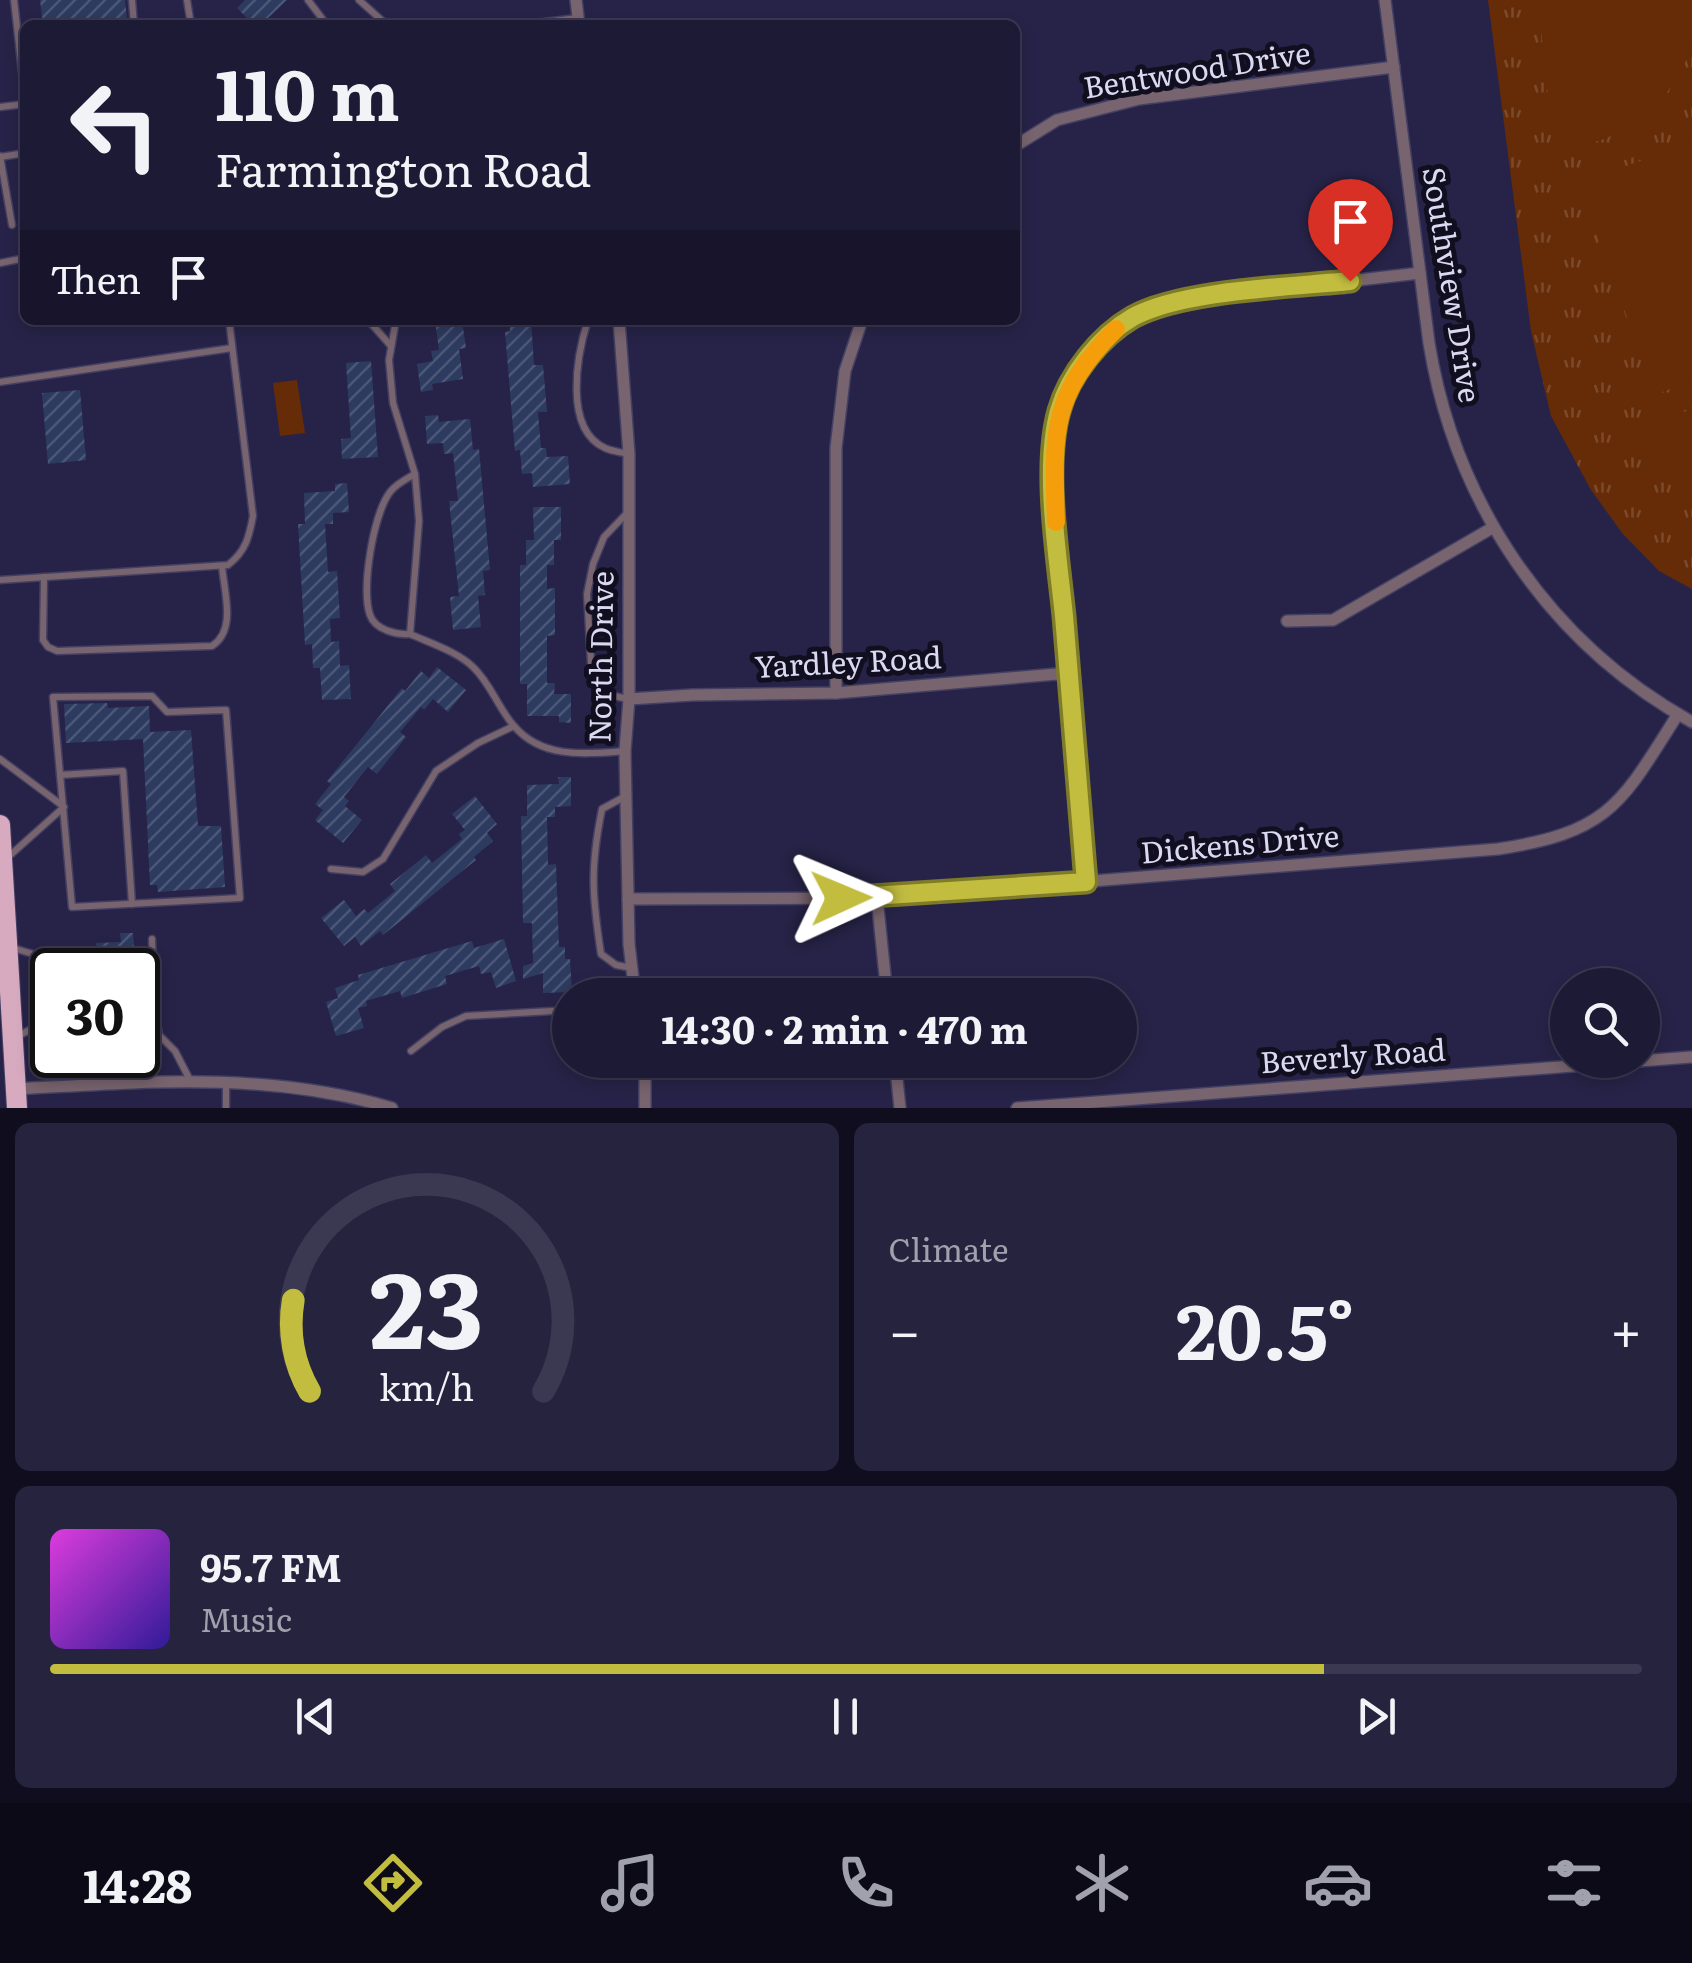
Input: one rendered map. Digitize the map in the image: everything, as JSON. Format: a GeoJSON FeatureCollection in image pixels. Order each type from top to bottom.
{"type":"FeatureCollection","features":[{"type":"Feature","properties":{"kind":"highway"},"geometry":{"type":"LineString","coordinates":[[0,825],[16,1098]]}},
{"type":"Feature","properties":{"kind":"street","name":"Southview Drive"},"geometry":{"type":"LineString","coordinates":[[1385,0],[1434,375],[1454,446],[1492,528],[1529,582],[1588,648],[1627,681],[1692,722]]}},
{"type":"Feature","properties":{"kind":"street","name":"Bentwood Drive"},"geometry":{"type":"LineString","coordinates":[[1020,143],[1057,120],[1138,99],[1394,67]]}},
{"type":"Feature","properties":{"kind":"street"},"geometry":{"type":"LineString","coordinates":[[1086,882],[1056,534],[1053,452],[1059,410],[1090,354],[1121,325],[1175,301],[1420,272]]}},
{"type":"Feature","properties":{"kind":"street","name":"North Drive"},"geometry":{"type":"LineString","coordinates":[[618,325],[629,454],[629,700],[624,751],[633,978]]}},
{"type":"Feature","properties":{"kind":"street"},"geometry":{"type":"LineString","coordinates":[[836,693],[836,448],[845,371],[860,325]]}},
{"type":"Feature","properties":{"kind":"street"},"geometry":{"type":"LineString","coordinates":[[1287,621],[1333,620],[1492,528]]}},
{"type":"Feature","properties":{"kind":"street","name":"Yardley Road"},"geometry":{"type":"LineString","coordinates":[[629,700],[836,693],[1069,673]]}},
{"type":"Feature","properties":{"kind":"street","name":"Dickens Drive"},"geometry":{"type":"LineString","coordinates":[[628,899],[877,898],[1479,851],[1541,842],[1578,830],[1611,809],[1631,789],[1678,714]]}},
{"type":"Feature","properties":{"kind":"street"},"geometry":{"type":"LineString","coordinates":[[877,898],[885,978]]}},
{"type":"Feature","properties":{"kind":"street","name":"Beverly Road"},"geometry":{"type":"LineString","coordinates":[[1017,1108],[1692,1057]]}},
{"type":"Feature","properties":{"kind":"street"},"geometry":{"type":"LineString","coordinates":[[645,1078],[645,1108]]}},
{"type":"Feature","properties":{"kind":"street"},"geometry":{"type":"LineString","coordinates":[[897,1078],[900,1108]]}},
{"type":"Feature","properties":{"kind":"street"},"geometry":{"type":"LineString","coordinates":[[16,1098],[190,1080],[305,1088],[392,1108]]}},
{"type":"Feature","properties":{"kind":"lane"},"geometry":{"type":"LineString","coordinates":[[14,0],[20,55]]}},
{"type":"Feature","properties":{"kind":"lane"},"geometry":{"type":"LineString","coordinates":[[359,0],[381,20]]}},
{"type":"Feature","properties":{"kind":"lane"},"geometry":{"type":"LineString","coordinates":[[0,156],[12,225]]}},
{"type":"Feature","properties":{"kind":"lane"},"geometry":{"type":"LineString","coordinates":[[0,580],[222,566],[241,556],[253,516],[230,325]]}},
{"type":"Feature","properties":{"kind":"lane"},"geometry":{"type":"LineString","coordinates":[[373,325],[392,346]]}},
{"type":"Feature","properties":{"kind":"lane"},"geometry":{"type":"LineString","coordinates":[[395,325],[389,360],[394,409],[415,474],[419,522],[410,634]]}},
{"type":"Feature","properties":{"kind":"lane"},"geometry":{"type":"LineString","coordinates":[[587,325],[575,390],[583,424],[602,448],[629,454]]}},
{"type":"Feature","properties":{"kind":"lane"},"geometry":{"type":"LineString","coordinates":[[0,382],[232,348]]}},
{"type":"Feature","properties":{"kind":"lane"},"geometry":{"type":"LineString","coordinates":[[415,474],[396,485],[379,513],[371,542],[370,614],[376,623],[400,635],[410,634],[470,663],[487,682],[514,726],[539,746],[577,754],[624,751]]}},
{"type":"Feature","properties":{"kind":"lane"},"geometry":{"type":"LineString","coordinates":[[629,511],[604,537],[587,594],[592,680],[605,694],[629,700]]}},
{"type":"Feature","properties":{"kind":"lane"},"geometry":{"type":"LineString","coordinates":[[44,577],[43,640],[48,648],[57,651],[212,646],[223,640],[228,626],[222,566]]}},
{"type":"Feature","properties":{"kind":"lane"},"geometry":{"type":"LineString","coordinates":[[152,696],[167,712],[226,710],[240,898],[72,907],[64,807],[53,697],[152,696]]}},
{"type":"Feature","properties":{"kind":"lane"},"geometry":{"type":"LineString","coordinates":[[332,869],[362,872],[382,860],[436,771],[478,743],[514,726]]}},
{"type":"Feature","properties":{"kind":"lane"},"geometry":{"type":"LineString","coordinates":[[0,759],[64,807]]}},
{"type":"Feature","properties":{"kind":"lane"},"geometry":{"type":"LineString","coordinates":[[60,774],[124,770],[132,904]]}},
{"type":"Feature","properties":{"kind":"lane"},"geometry":{"type":"LineString","coordinates":[[626,797],[602,808],[592,859],[592,898],[601,954],[616,966],[632,968]]}},
{"type":"Feature","properties":{"kind":"lane"},"geometry":{"type":"LineString","coordinates":[[2,862],[64,807]]}},
{"type":"Feature","properties":{"kind":"lane"},"geometry":{"type":"LineString","coordinates":[[152,939],[153,948]]}},
{"type":"Feature","properties":{"kind":"lane"},"geometry":{"type":"LineString","coordinates":[[7,946],[30,953]]}},
{"type":"Feature","properties":{"kind":"lane"},"geometry":{"type":"LineString","coordinates":[[411,1051],[442,1026],[466,1016],[552,1011]]}},
{"type":"Feature","properties":{"kind":"lane"},"geometry":{"type":"LineString","coordinates":[[12,1039],[30,1030]]}},
{"type":"Feature","properties":{"kind":"lane"},"geometry":{"type":"LineString","coordinates":[[160,1036],[175,1051],[190,1080]]}},
{"type":"Feature","properties":{"kind":"lane"},"geometry":{"type":"LineString","coordinates":[[226,1083],[226,1108]]}},
{"type":"Feature","properties":{"kind":"green space"},"geometry":{"type":"Polygon","coordinates":[[[1488,0],[1692,0],[1692,589],[1659,571],[1623,534],[1591,490],[1551,416],[1531,331],[1488,0]]]}},
{"type":"Feature","properties":{"kind":"green space"},"geometry":{"type":"Polygon","coordinates":[[[1538,0],[1692,0],[1689,54],[1666,94],[1640,120],[1609,137],[1554,152],[1538,0]]]}},
{"type":"Feature","properties":{"kind":"green space"},"geometry":{"type":"Polygon","coordinates":[[[1692,143],[1692,381],[1654,395],[1580,182],[1692,143]]]}},
{"type":"Feature","properties":{"kind":"green space"},"geometry":{"type":"Polygon","coordinates":[[[297,380],[305,433],[280,436],[273,383],[297,380]]]}},
{"type":"Feature","properties":{"kind":"green space"},"geometry":{"type":"Polygon","coordinates":[[[1692,408],[1692,511],[1649,431],[1692,408]]]}},
{"type":"Feature","properties":{"kind":"building"},"geometry":{"type":"Polygon","coordinates":[[[40,0],[125,0],[127,18],[42,20],[40,0]]]}},
{"type":"Feature","properties":{"kind":"building"},"geometry":{"type":"Polygon","coordinates":[[[245,0],[287,0],[270,20],[245,20],[237,8],[245,0]]]}},
{"type":"Feature","properties":{"kind":"building"},"geometry":{"type":"Polygon","coordinates":[[[436,325],[463,325],[466,348],[459,349],[463,379],[432,384],[433,390],[421,392],[417,364],[433,361],[431,351],[439,350],[436,325]]]}},
{"type":"Feature","properties":{"kind":"building"},"geometry":{"type":"Polygon","coordinates":[[[509,325],[531,325],[534,365],[543,365],[547,412],[538,412],[541,448],[546,448],[547,457],[568,456],[570,484],[533,487],[532,473],[522,474],[520,450],[515,451],[505,332],[510,331],[509,325]]]}},
{"type":"Feature","properties":{"kind":"building"},"geometry":{"type":"Polygon","coordinates":[[[371,361],[378,457],[342,459],[341,439],[351,438],[346,363],[371,361]]]}},
{"type":"Feature","properties":{"kind":"building"},"geometry":{"type":"Polygon","coordinates":[[[80,390],[86,460],[48,464],[42,393],[80,390]]]}},
{"type":"Feature","properties":{"kind":"building"},"geometry":{"type":"Polygon","coordinates":[[[438,415],[439,422],[470,419],[473,450],[479,449],[490,570],[483,571],[485,595],[478,596],[481,627],[453,630],[450,597],[459,596],[449,501],[458,501],[453,453],[444,454],[443,443],[427,444],[425,416],[438,415]]]}},
{"type":"Feature","properties":{"kind":"building"},"geometry":{"type":"Polygon","coordinates":[[[347,483],[349,512],[333,513],[333,524],[325,524],[328,572],[337,571],[340,618],[330,619],[331,642],[339,641],[340,666],[349,665],[351,699],[322,700],[320,668],[313,668],[312,644],[305,645],[298,524],[305,524],[304,493],[335,491],[335,484],[347,483]]]}},
{"type":"Feature","properties":{"kind":"building"},"geometry":{"type":"Polygon","coordinates":[[[533,507],[561,507],[561,540],[554,540],[554,565],[547,565],[547,589],[555,588],[555,635],[547,636],[547,683],[555,683],[554,694],[571,694],[571,723],[559,722],[559,716],[527,716],[527,684],[520,684],[520,565],[526,565],[526,540],[534,540],[533,507]]]}},
{"type":"Feature","properties":{"kind":"building"},"geometry":{"type":"Polygon","coordinates":[[[437,667],[466,690],[448,712],[433,699],[424,710],[421,707],[400,732],[406,737],[377,774],[368,767],[344,797],[349,801],[345,806],[362,820],[343,843],[315,820],[323,810],[315,804],[331,784],[327,781],[402,688],[405,691],[421,671],[429,678],[437,667]]]}},
{"type":"Feature","properties":{"kind":"building"},"geometry":{"type":"Polygon","coordinates":[[[107,703],[108,708],[149,706],[150,732],[191,730],[198,826],[221,826],[225,887],[158,892],[157,885],[150,885],[143,739],[66,743],[64,704],[107,703]]]}},
{"type":"Feature","properties":{"kind":"building"},"geometry":{"type":"Polygon","coordinates":[[[558,777],[571,777],[571,806],[555,807],[555,817],[547,817],[548,865],[556,864],[559,947],[565,947],[565,959],[570,959],[571,978],[552,978],[552,993],[543,993],[543,973],[523,979],[523,966],[533,963],[532,923],[523,923],[521,816],[527,816],[527,785],[559,784],[558,777]]]}},
{"type":"Feature","properties":{"kind":"building"},"geometry":{"type":"Polygon","coordinates":[[[475,796],[497,824],[487,833],[493,841],[474,857],[476,860],[383,935],[380,931],[361,946],[355,937],[344,946],[321,918],[344,900],[356,916],[364,909],[368,913],[395,891],[390,884],[426,855],[432,863],[462,839],[459,834],[465,830],[452,814],[475,796]]]}},
{"type":"Feature","properties":{"kind":"building"},"geometry":{"type":"Polygon","coordinates":[[[120,933],[133,933],[134,948],[96,948],[96,943],[121,942],[120,933]]]}},
{"type":"Feature","properties":{"kind":"building"},"geometry":{"type":"Polygon","coordinates":[[[504,939],[516,981],[496,988],[491,972],[481,974],[479,966],[445,976],[447,984],[402,998],[400,991],[366,1001],[367,1006],[358,1008],[364,1028],[336,1036],[326,1002],[338,998],[335,988],[359,980],[358,975],[472,941],[474,948],[504,939]]]}},
{"type":"Feature","properties":{"kind":"slow traffic"},"geometry":{"type":"LineString","coordinates":[[1056,522],[1053,452],[1059,410],[1090,354],[1116,329]]}},
{"type":"Feature","properties":{"kind":"route"},"geometry":{"type":"LineString","coordinates":[[841,898],[1086,882],[1056,534],[1053,452],[1059,410],[1090,354],[1138,315],[1175,301],[1350,281]]}}]}
